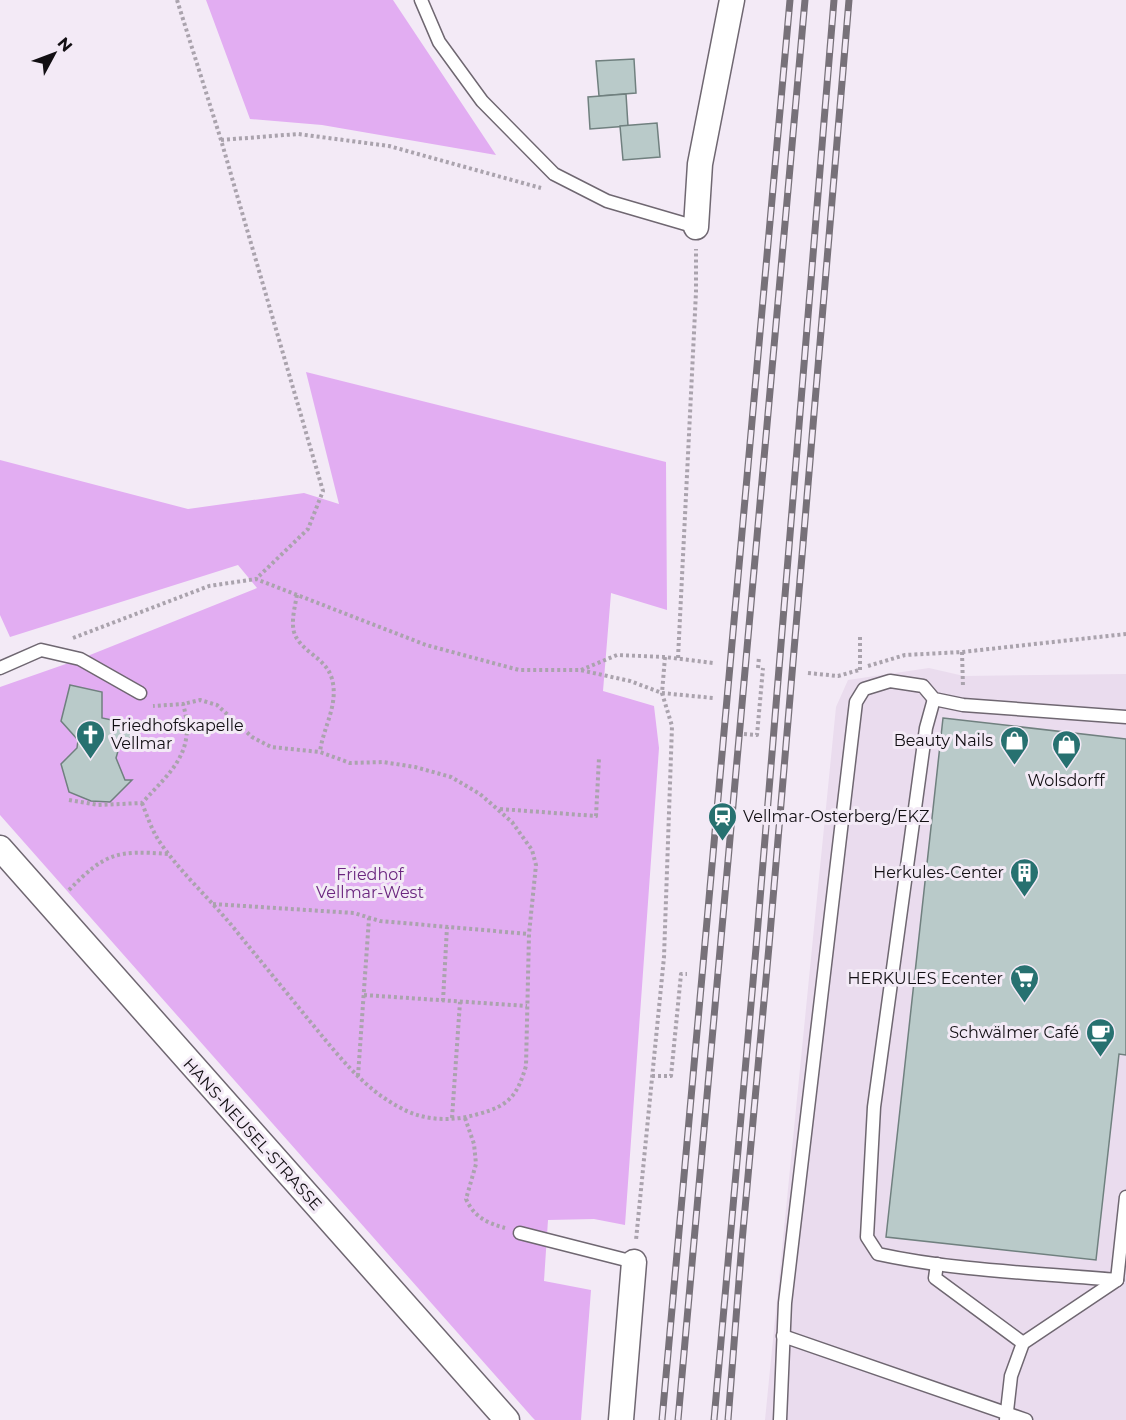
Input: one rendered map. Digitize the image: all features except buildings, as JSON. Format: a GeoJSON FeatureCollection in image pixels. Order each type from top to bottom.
{"type":"FeatureCollection","features":[{"type":"Feature","properties":{"kind":"street"},"geometry":{"type":"LineString","coordinates":[[696,227],[700,164],[732,0]]}},
{"type":"Feature","properties":{"kind":"street","name":"HANS-NEUSEL-STRASSE"},"geometry":{"type":"LineString","coordinates":[[0,848],[507,1420]]}},
{"type":"Feature","properties":{"kind":"street"},"geometry":{"type":"LineString","coordinates":[[621,1420],[634,1262]]}},
{"type":"Feature","properties":{"kind":"lane"},"geometry":{"type":"LineString","coordinates":[[421,0],[439,42],[482,101],[554,174],[607,201],[696,227]]}},
{"type":"Feature","properties":{"kind":"lane"},"geometry":{"type":"LineString","coordinates":[[0,668],[40,650],[81,659],[140,693]]}},
{"type":"Feature","properties":{"kind":"lane"},"geometry":{"type":"LineString","coordinates":[[780,1420],[785,1303],[856,702],[864,689],[890,681],[923,686],[934,699],[963,705],[1126,717]]}},
{"type":"Feature","properties":{"kind":"lane"},"geometry":{"type":"LineString","coordinates":[[934,699],[926,728],[874,1107],[867,1238],[879,1254],[937,1264],[1117,1280]]}},
{"type":"Feature","properties":{"kind":"lane"},"geometry":{"type":"LineString","coordinates":[[1006,1417],[1011,1376],[1023,1343],[1117,1280],[1126,1197]]}},
{"type":"Feature","properties":{"kind":"lane"},"geometry":{"type":"LineString","coordinates":[[520,1233],[634,1262]]}},
{"type":"Feature","properties":{"kind":"lane"},"geometry":{"type":"LineString","coordinates":[[937,1264],[935,1278],[1023,1343]]}},
{"type":"Feature","properties":{"kind":"lane"},"geometry":{"type":"LineString","coordinates":[[783,1336],[1006,1417],[1026,1420]]}},
{"type":"Feature","properties":{"kind":"path"},"geometry":{"type":"LineString","coordinates":[[177,0],[221,140],[323,491],[308,529],[256,579]]}},
{"type":"Feature","properties":{"kind":"path"},"geometry":{"type":"LineString","coordinates":[[221,140],[298,134],[389,146],[546,189]]}},
{"type":"Feature","properties":{"kind":"path"},"geometry":{"type":"LineString","coordinates":[[678,658],[695,304],[696,227]]}},
{"type":"Feature","properties":{"kind":"path"},"geometry":{"type":"LineString","coordinates":[[40,650],[209,586],[256,579],[426,645],[519,670],[580,670],[630,681],[662,693],[713,698]]}},
{"type":"Feature","properties":{"kind":"path"},"geometry":{"type":"LineString","coordinates":[[297,595],[293,620],[294,632],[299,641],[324,663],[331,675],[334,689],[332,710],[322,738],[320,752]]}},
{"type":"Feature","properties":{"kind":"path"},"geometry":{"type":"LineString","coordinates":[[860,634],[860,669],[864,689]]}},
{"type":"Feature","properties":{"kind":"path"},"geometry":{"type":"LineString","coordinates":[[808,673],[838,676],[905,655],[962,652],[1126,634]]}},
{"type":"Feature","properties":{"kind":"path"},"geometry":{"type":"LineString","coordinates":[[962,652],[963,705]]}},
{"type":"Feature","properties":{"kind":"path"},"geometry":{"type":"LineString","coordinates":[[580,670],[617,655],[678,658],[713,663]]}},
{"type":"Feature","properties":{"kind":"path"},"geometry":{"type":"LineString","coordinates":[[634,1262],[664,957],[672,726],[662,693],[665,657]]}},
{"type":"Feature","properties":{"kind":"path"},"geometry":{"type":"LineString","coordinates":[[744,734],[757,735],[760,666]]}},
{"type":"Feature","properties":{"kind":"path"},"geometry":{"type":"LineString","coordinates":[[140,693],[150,706],[183,704],[200,700],[217,705],[252,737],[272,747],[320,752],[350,763],[383,762],[415,767],[452,777],[480,794],[498,809],[523,836],[532,850],[536,865],[529,934],[526,1066],[520,1087],[511,1099],[496,1109],[465,1118],[432,1119],[400,1108],[375,1092],[346,1064],[213,903],[169,854],[157,838],[142,804]]}},
{"type":"Feature","properties":{"kind":"path"},"geometry":{"type":"LineString","coordinates":[[69,800],[98,805],[142,804],[175,768],[187,743],[188,720],[183,704]]}},
{"type":"Feature","properties":{"kind":"path"},"geometry":{"type":"LineString","coordinates":[[498,809],[596,816],[599,758]]}},
{"type":"Feature","properties":{"kind":"path"},"geometry":{"type":"LineString","coordinates":[[52,907],[90,868],[112,855],[135,851],[169,854]]}},
{"type":"Feature","properties":{"kind":"path"},"geometry":{"type":"LineString","coordinates":[[213,903],[354,913],[380,921],[529,934]]}},
{"type":"Feature","properties":{"kind":"path"},"geometry":{"type":"LineString","coordinates":[[358,1076],[369,918]]}},
{"type":"Feature","properties":{"kind":"path"},"geometry":{"type":"LineString","coordinates":[[443,1001],[447,927]]}},
{"type":"Feature","properties":{"kind":"path"},"geometry":{"type":"LineString","coordinates":[[652,1076],[671,1076],[681,974],[687,974]]}},
{"type":"Feature","properties":{"kind":"path"},"geometry":{"type":"LineString","coordinates":[[364,996],[527,1006]]}},
{"type":"Feature","properties":{"kind":"path"},"geometry":{"type":"LineString","coordinates":[[452,1118],[460,1002]]}},
{"type":"Feature","properties":{"kind":"path"},"geometry":{"type":"LineString","coordinates":[[465,1118],[474,1144],[476,1164],[466,1199],[470,1209],[478,1217],[491,1224],[520,1233]]}},
{"type":"Feature","properties":{"kind":"shaded area"},"geometry":{"type":"Polygon","coordinates":[[[929,668],[964,676],[1126,674],[1126,1420],[765,1420],[836,707],[848,680],[929,668]]]}},
{"type":"Feature","properties":{"kind":"green space"},"geometry":{"type":"Polygon","coordinates":[[[206,0],[393,0],[496,155],[322,125],[250,119],[206,0]]]}},
{"type":"Feature","properties":{"kind":"green space","name":"Friedhof Vellmar-West"},"geometry":{"type":"Polygon","coordinates":[[[306,372],[666,462],[667,610],[611,593],[603,691],[654,706],[659,748],[625,1225],[594,1219],[548,1220],[544,1281],[591,1290],[581,1420],[535,1420],[532,1417],[0,815],[0,687],[80,659],[257,588],[238,565],[10,637],[0,615],[0,460],[188,509],[304,493],[339,504],[306,372]]]}},
{"type":"Feature","properties":{"kind":"railway"},"geometry":{"type":"LineString","coordinates":[[662,1420],[790,0]]}},
{"type":"Feature","properties":{"kind":"railway"},"geometry":{"type":"LineString","coordinates":[[678,1420],[805,0]]}},
{"type":"Feature","properties":{"kind":"railway"},"geometry":{"type":"LineString","coordinates":[[714,1420],[756,948],[834,0]]}},
{"type":"Feature","properties":{"kind":"railway"},"geometry":{"type":"LineString","coordinates":[[728,1420],[849,0]]}},
{"type":"Feature","properties":{"kind":"place","name":"Friedhofskapelle Vellmar"},"geometry":{"type":"Point","coordinates":[90,760]}},
{"type":"Feature","properties":{"kind":"place","name":"Beauty Nails"},"geometry":{"type":"Point","coordinates":[1014,766]}},
{"type":"Feature","properties":{"kind":"place","name":"Wolsdorff"},"geometry":{"type":"Point","coordinates":[1066,770]}},
{"type":"Feature","properties":{"kind":"place","name":"Vellmar-Osterberg/EKZ"},"geometry":{"type":"Point","coordinates":[722,842]}},
{"type":"Feature","properties":{"kind":"place","name":"Herkules-Center"},"geometry":{"type":"Point","coordinates":[1025,898]}},
{"type":"Feature","properties":{"kind":"place","name":"HERKULES Ecenter"},"geometry":{"type":"Point","coordinates":[1024,1004]}},
{"type":"Feature","properties":{"kind":"place","name":"Schwälmer Café"},"geometry":{"type":"Point","coordinates":[1100,1058]}}]}
